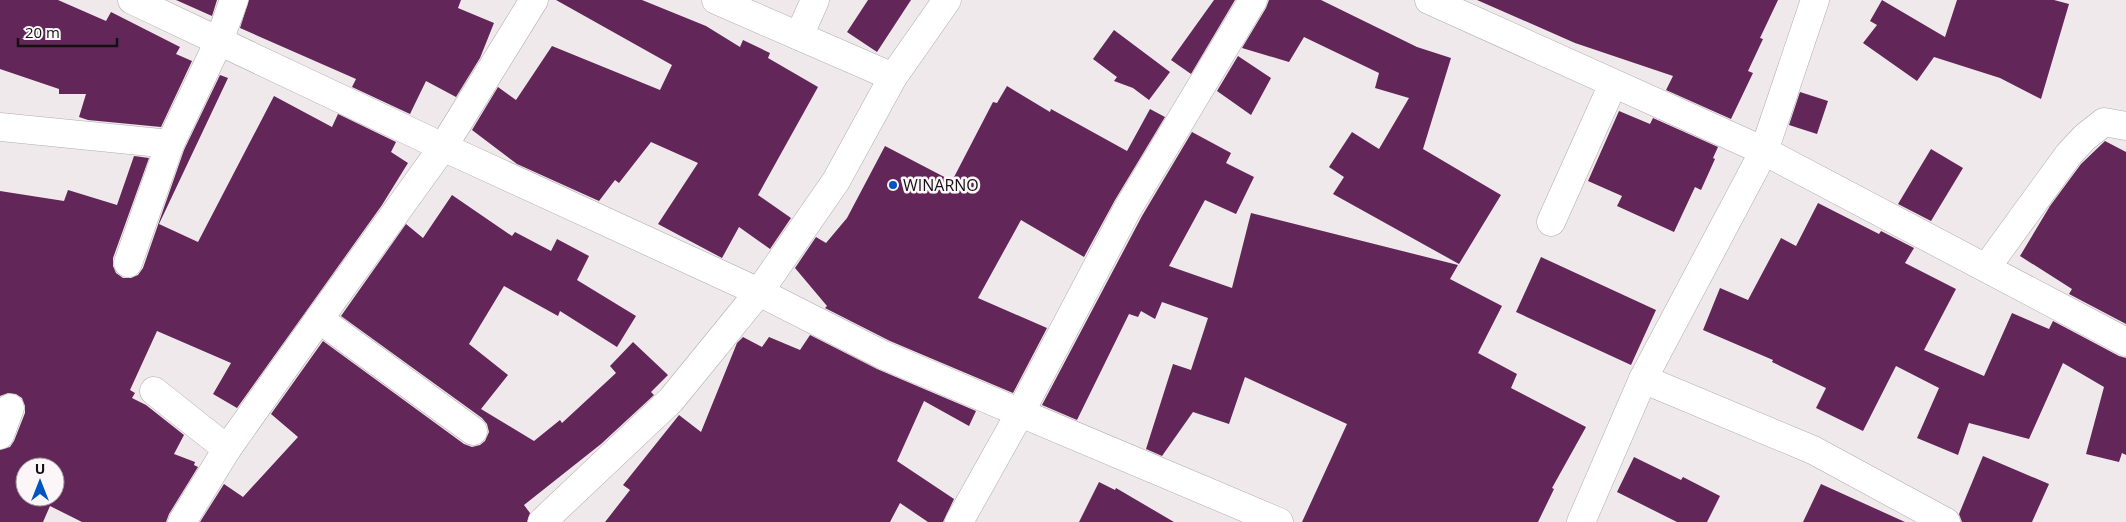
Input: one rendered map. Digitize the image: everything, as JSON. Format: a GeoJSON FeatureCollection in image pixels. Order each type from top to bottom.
{"type":"FeatureCollection","features":[{"type":"Feature","properties":{"kind":"street"},"geometry":{"type":"LineString","coordinates":[[132,0],[443,147],[759,292],[882,355],[1279,522]]}},
{"type":"Feature","properties":{"kind":"street"},"geometry":{"type":"LineString","coordinates":[[128,263],[170,144],[219,41],[234,0]]}},
{"type":"Feature","properties":{"kind":"street"},"geometry":{"type":"LineString","coordinates":[[182,522],[227,449],[443,147],[534,0]]}},
{"type":"Feature","properties":{"kind":"street"},"geometry":{"type":"LineString","coordinates":[[716,0],[893,77]]}},
{"type":"Feature","properties":{"kind":"street"},"geometry":{"type":"LineString","coordinates":[[799,36],[815,0]]}},
{"type":"Feature","properties":{"kind":"street"},"geometry":{"type":"LineString","coordinates":[[542,522],[671,400],[759,292],[836,181],[893,77],[947,0]]}},
{"type":"Feature","properties":{"kind":"street"},"geometry":{"type":"LineString","coordinates":[[959,522],[1020,413],[1128,208],[1252,0]]}},
{"type":"Feature","properties":{"kind":"street"},"geometry":{"type":"LineString","coordinates":[[1429,0],[1764,151],[2126,342]]}},
{"type":"Feature","properties":{"kind":"street"},"geometry":{"type":"LineString","coordinates":[[1581,522],[1643,379],[1764,151],[1815,0]]}},
{"type":"Feature","properties":{"kind":"street"},"geometry":{"type":"LineString","coordinates":[[1551,222],[1613,84]]}},
{"type":"Feature","properties":{"kind":"street"},"geometry":{"type":"LineString","coordinates":[[1986,268],[2085,136],[2104,122],[2126,126]]}},
{"type":"Feature","properties":{"kind":"street"},"geometry":{"type":"LineString","coordinates":[[0,127],[170,144]]}},
{"type":"Feature","properties":{"kind":"street"},"geometry":{"type":"LineString","coordinates":[[319,319],[473,431]]}},
{"type":"Feature","properties":{"kind":"street"},"geometry":{"type":"LineString","coordinates":[[1643,379],[1813,450],[1946,522]]}},
{"type":"Feature","properties":{"kind":"street"},"geometry":{"type":"LineString","coordinates":[[154,391],[227,449]]}},
{"type":"Feature","properties":{"kind":"street"},"geometry":{"type":"LineString","coordinates":[[0,435],[10,408]]}},
{"type":"Feature","properties":{"kind":"building"},"geometry":{"type":"Polygon","coordinates":[[[0,0],[58,0],[106,21],[111,12],[180,47],[176,54],[192,61],[161,127],[88,120],[79,117],[86,94],[59,94],[59,89],[0,69],[0,0]]]}},
{"type":"Feature","properties":{"kind":"building"},"geometry":{"type":"Polygon","coordinates":[[[176,0],[217,0],[212,16],[176,0]]]}},
{"type":"Feature","properties":{"kind":"building"},"geometry":{"type":"Polygon","coordinates":[[[249,0],[461,0],[458,8],[494,23],[480,58],[456,97],[426,81],[410,114],[352,87],[356,79],[240,28],[249,0]]]}},
{"type":"Feature","properties":{"kind":"building"},"geometry":{"type":"Polygon","coordinates":[[[556,0],[642,0],[706,26],[740,47],[743,40],[770,53],[768,58],[818,87],[758,195],[791,218],[770,249],[739,227],[722,258],[658,224],[698,163],[651,142],[619,183],[615,180],[599,201],[517,164],[472,130],[498,87],[516,100],[552,46],[660,90],[672,65],[556,0]]]}},
{"type":"Feature","properties":{"kind":"building"},"geometry":{"type":"Polygon","coordinates":[[[868,0],[911,0],[877,52],[847,32],[868,0]]]}},
{"type":"Feature","properties":{"kind":"building"},"geometry":{"type":"Polygon","coordinates":[[[1214,0],[1235,0],[1191,74],[1171,60],[1214,0]]]}},
{"type":"Feature","properties":{"kind":"building"},"geometry":{"type":"Polygon","coordinates":[[[1269,0],[1321,0],[1417,47],[1451,58],[1423,149],[1501,195],[1459,264],[1333,194],[1344,177],[1329,167],[1352,132],[1379,149],[1409,98],[1375,88],[1379,73],[1304,37],[1289,62],[1242,48],[1269,0]]]}},
{"type":"Feature","properties":{"kind":"building"},"geometry":{"type":"Polygon","coordinates":[[[1477,0],[1778,0],[1760,38],[1763,39],[1748,71],[1753,73],[1731,119],[1666,90],[1673,76],[1575,43],[1477,0]]]}},
{"type":"Feature","properties":{"kind":"building"},"geometry":{"type":"Polygon","coordinates":[[[1882,0],[1945,37],[1957,0],[2054,0],[2069,4],[2041,99],[2000,78],[1934,57],[1917,81],[1863,43],[1877,25],[1870,21],[1882,0]]]}},
{"type":"Feature","properties":{"kind":"building"},"geometry":{"type":"Polygon","coordinates":[[[1114,30],[1170,72],[1149,100],[1133,88],[1114,81],[1117,77],[1093,59],[1114,30]]]}},
{"type":"Feature","properties":{"kind":"building"},"geometry":{"type":"Polygon","coordinates":[[[1238,56],[1271,78],[1251,115],[1217,91],[1238,56]]]}},
{"type":"Feature","properties":{"kind":"building"},"geometry":{"type":"Polygon","coordinates":[[[220,75],[228,78],[159,224],[198,242],[274,96],[332,127],[338,114],[396,142],[391,152],[408,163],[382,205],[237,408],[213,394],[231,363],[157,331],[130,390],[135,393],[132,398],[146,405],[184,435],[174,454],[195,462],[194,465],[198,467],[166,522],[82,522],[52,507],[65,507],[65,457],[15,457],[15,507],[50,507],[43,522],[0,522],[0,450],[10,447],[14,441],[25,413],[25,406],[22,398],[16,394],[8,393],[0,396],[0,191],[64,201],[68,190],[117,205],[134,156],[149,158],[113,258],[113,266],[116,273],[123,278],[131,278],[138,275],[143,268],[184,150],[220,75]]]}},
{"type":"Feature","properties":{"kind":"building"},"geometry":{"type":"Polygon","coordinates":[[[1007,86],[1050,112],[1051,109],[1127,151],[1150,109],[1165,117],[1115,200],[1084,257],[1021,220],[978,298],[1047,328],[1013,393],[890,341],[825,308],[827,306],[795,268],[816,237],[826,243],[847,218],[885,146],[952,181],[993,102],[997,103],[1007,86]]]}},
{"type":"Feature","properties":{"kind":"building"},"geometry":{"type":"Polygon","coordinates":[[[1800,92],[1828,101],[1817,134],[1789,125],[1800,92]]]}},
{"type":"Feature","properties":{"kind":"building"},"geometry":{"type":"Polygon","coordinates":[[[1619,111],[1650,124],[1653,118],[1718,147],[1713,158],[1715,159],[1701,190],[1695,187],[1674,232],[1617,206],[1622,196],[1588,181],[1619,111]]]}},
{"type":"Feature","properties":{"kind":"building"},"geometry":{"type":"Polygon","coordinates":[[[1192,132],[1231,153],[1226,163],[1254,177],[1236,214],[1205,200],[1169,266],[1232,288],[1251,213],[1458,265],[1450,279],[1502,306],[1478,353],[1517,374],[1511,388],[1586,427],[1552,488],[1554,489],[1538,522],[1302,522],[1347,424],[1245,377],[1229,424],[1193,412],[1162,456],[1146,449],[1173,364],[1191,370],[1208,318],[1162,302],[1155,319],[1141,311],[1138,317],[1129,314],[1077,420],[1042,405],[1142,216],[1192,132]]]}},
{"type":"Feature","properties":{"kind":"building"},"geometry":{"type":"Polygon","coordinates":[[[2105,141],[2126,152],[2126,324],[2069,294],[2072,289],[2020,256],[2050,206],[2081,164],[2105,141]]]}},
{"type":"Feature","properties":{"kind":"building"},"geometry":{"type":"Polygon","coordinates":[[[1931,149],[1963,168],[1931,221],[1898,204],[1931,149]]]}},
{"type":"Feature","properties":{"kind":"building"},"geometry":{"type":"Polygon","coordinates":[[[452,195],[512,236],[515,232],[551,251],[557,239],[589,256],[577,280],[636,316],[617,347],[560,311],[558,316],[504,286],[469,344],[508,375],[481,409],[534,441],[560,420],[562,423],[616,373],[610,366],[633,342],[668,375],[651,392],[654,395],[601,444],[524,505],[530,513],[527,522],[200,522],[224,484],[243,497],[298,437],[271,414],[323,341],[464,444],[472,447],[480,445],[485,441],[489,432],[487,424],[482,418],[341,316],[406,224],[423,238],[452,195]]]}},
{"type":"Feature","properties":{"kind":"building"},"geometry":{"type":"Polygon","coordinates":[[[1818,203],[1879,234],[1881,231],[1914,248],[1905,263],[1956,289],[1924,350],[1984,376],[2012,313],[2049,329],[2053,321],[2126,358],[2126,455],[2122,453],[2119,462],[2086,454],[2104,387],[2063,363],[2029,439],[1969,423],[1958,455],[1917,438],[1939,388],[1896,366],[1863,431],[1816,408],[1826,388],[1772,362],[1773,360],[1703,330],[1720,288],[1748,300],[1781,238],[1796,246],[1818,203]]]}},
{"type":"Feature","properties":{"kind":"building"},"geometry":{"type":"Polygon","coordinates":[[[1541,257],[1656,310],[1631,365],[1516,312],[1541,257]]]}},
{"type":"Feature","properties":{"kind":"building"},"geometry":{"type":"Polygon","coordinates":[[[810,335],[877,369],[976,411],[969,426],[924,401],[897,461],[954,499],[943,522],[928,522],[900,503],[890,522],[605,522],[630,490],[623,485],[679,415],[701,432],[737,343],[743,337],[762,347],[769,337],[800,350],[810,335]]]}},
{"type":"Feature","properties":{"kind":"building"},"geometry":{"type":"Polygon","coordinates":[[[1983,456],[2049,484],[2032,522],[1962,522],[1959,514],[1983,456]]]}},
{"type":"Feature","properties":{"kind":"building"},"geometry":{"type":"Polygon","coordinates":[[[1634,457],[1681,480],[1683,477],[1720,496],[1707,522],[1677,522],[1617,492],[1634,457]]]}},
{"type":"Feature","properties":{"kind":"building"},"geometry":{"type":"Polygon","coordinates":[[[1099,482],[1115,490],[1116,488],[1174,522],[1079,522],[1099,482]]]}},
{"type":"Feature","properties":{"kind":"building"},"geometry":{"type":"Polygon","coordinates":[[[1821,484],[1905,522],[1803,522],[1821,484]]]}},
{"type":"Feature","properties":{"kind":"place","name":"WINARNO"},"geometry":{"type":"Point","coordinates":[893,185]}}]}
